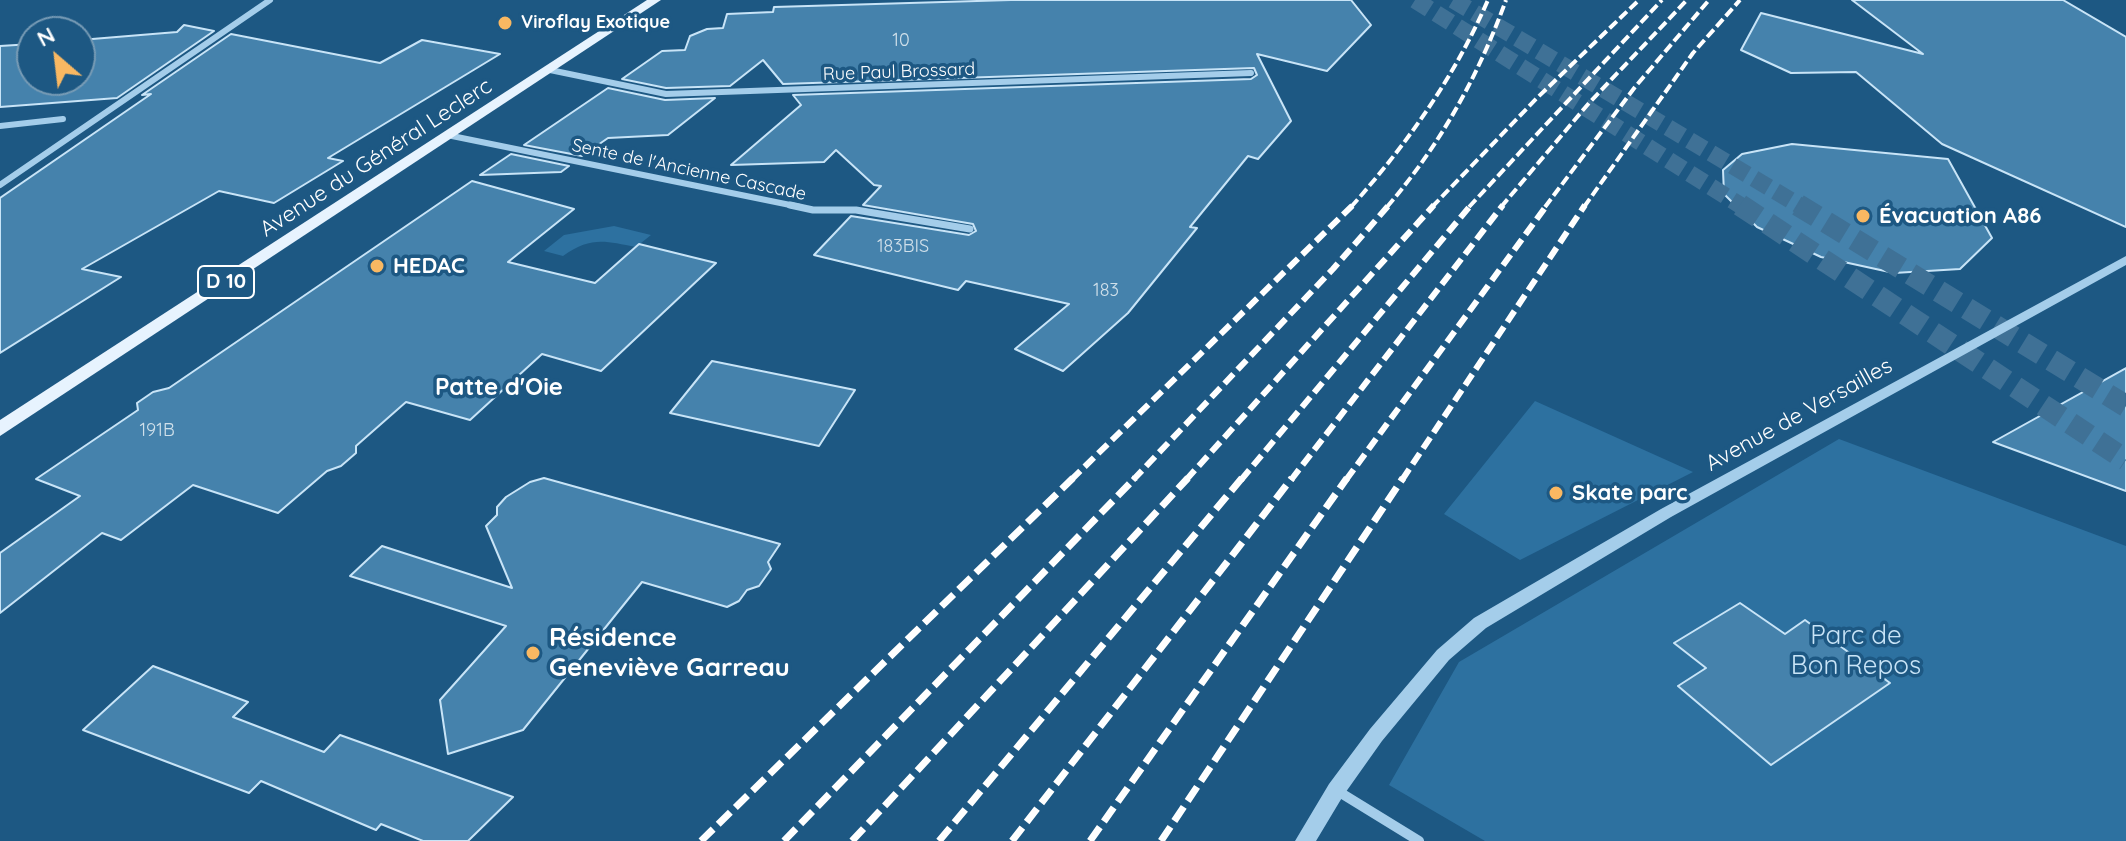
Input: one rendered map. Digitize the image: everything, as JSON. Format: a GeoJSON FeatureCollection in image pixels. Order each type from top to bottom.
{"type":"FeatureCollection","features":[{"type":"Feature","properties":{"kind":"main road","name":"Avenue du Général Leclerc"},"geometry":{"type":"LineString","coordinates":[[0,429],[452,136],[655,0]]}},
{"type":"Feature","properties":{"kind":"street"},"geometry":{"type":"LineString","coordinates":[[0,185],[270,0]]}},
{"type":"Feature","properties":{"kind":"street","name":"Rue Paul Brossard"},"geometry":{"type":"LineString","coordinates":[[550,70],[666,94],[1251,73]]}},
{"type":"Feature","properties":{"kind":"street"},"geometry":{"type":"LineString","coordinates":[[0,126],[63,119]]}},
{"type":"Feature","properties":{"kind":"street","name":"Sente de l'Ancienne Cascade"},"geometry":{"type":"LineString","coordinates":[[452,136],[813,210],[856,210],[970,229]]}},
{"type":"Feature","properties":{"kind":"street","name":"Avenue de Versailles"},"geometry":{"type":"LineString","coordinates":[[1305,841],[1336,790],[1376,735],[1443,655],[1480,623],[1666,513],[2126,260]]}},
{"type":"Feature","properties":{"kind":"street"},"geometry":{"type":"LineString","coordinates":[[1336,790],[1419,841]]}},
{"type":"Feature","properties":{"kind":"green space"},"geometry":{"type":"Polygon","coordinates":[[[614,226],[651,235],[636,247],[598,242],[582,245],[563,256],[544,251],[564,235],[614,226]]]}},
{"type":"Feature","properties":{"kind":"green space","name":"Skate parc"},"geometry":{"type":"Polygon","coordinates":[[[1535,401],[1693,472],[1520,560],[1444,514],[1535,401]]]}},
{"type":"Feature","properties":{"kind":"green space","name":"Parc de Bon Repos"},"geometry":{"type":"Polygon","coordinates":[[[1839,439],[2126,546],[2126,841],[1485,841],[1389,785],[1459,662],[1839,439]]]}},
{"type":"Feature","properties":{"kind":"building"},"geometry":{"type":"Polygon","coordinates":[[[1011,0],[1351,0],[1371,25],[1327,71],[1257,54],[1291,121],[1258,159],[1248,156],[1190,227],[1197,228],[1128,313],[1063,371],[1015,349],[1069,304],[966,281],[958,290],[814,255],[851,216],[969,235],[976,231],[973,224],[863,205],[881,186],[874,185],[836,150],[824,162],[731,165],[801,105],[793,95],[1251,79],[1257,75],[1254,68],[783,84],[763,60],[730,86],[666,88],[622,79],[662,51],[685,50],[690,36],[707,29],[723,28],[727,14],[773,12],[774,7],[1011,0]]]}},
{"type":"Feature","properties":{"kind":"building"},"geometry":{"type":"Polygon","coordinates":[[[1852,0],[2063,0],[2126,37],[2126,227],[1942,144],[1856,72],[1791,73],[1741,50],[1761,13],[1923,54],[1852,0]]]}},
{"type":"Feature","properties":{"kind":"building"},"geometry":{"type":"Polygon","coordinates":[[[184,25],[214,31],[117,98],[0,107],[0,46],[16,45],[16,96],[96,96],[96,39],[177,32],[184,25]]]}},
{"type":"Feature","properties":{"kind":"building"},"geometry":{"type":"Polygon","coordinates":[[[231,34],[380,63],[422,40],[500,54],[328,158],[343,161],[274,203],[219,191],[82,269],[121,277],[0,353],[0,198],[151,94],[142,95],[231,34]]]}},
{"type":"Feature","properties":{"kind":"building"},"geometry":{"type":"Polygon","coordinates":[[[608,88],[665,100],[715,98],[668,135],[608,138],[582,156],[524,145],[608,88]]]}},
{"type":"Feature","properties":{"kind":"building","name":"Évacuation A86"},"geometry":{"type":"Polygon","coordinates":[[[1792,144],[1948,159],[1992,238],[1960,269],[1894,273],[1821,257],[1757,227],[1724,194],[1723,170],[1742,154],[1792,144]]]}},
{"type":"Feature","properties":{"kind":"building"},"geometry":{"type":"Polygon","coordinates":[[[511,154],[569,166],[561,172],[480,175],[511,154]]]}},
{"type":"Feature","properties":{"kind":"building"},"geometry":{"type":"Polygon","coordinates":[[[472,181],[574,209],[508,262],[595,283],[639,244],[716,263],[601,371],[542,354],[470,420],[406,402],[356,446],[356,453],[341,466],[327,471],[278,513],[193,485],[121,540],[102,533],[0,613],[0,553],[80,496],[36,479],[138,410],[137,403],[153,392],[169,388],[472,181]]]}},
{"type":"Feature","properties":{"kind":"building"},"geometry":{"type":"Polygon","coordinates":[[[712,361],[855,390],[819,446],[670,413],[712,361]]]}},
{"type":"Feature","properties":{"kind":"building"},"geometry":{"type":"Polygon","coordinates":[[[2126,368],[2126,491],[1993,442],[2126,368]]]}},
{"type":"Feature","properties":{"kind":"building","name":"Résidence Geneviève Garreau"},"geometry":{"type":"Polygon","coordinates":[[[544,478],[780,544],[768,562],[771,569],[759,586],[747,590],[739,601],[727,607],[642,582],[523,730],[448,754],[440,700],[506,626],[350,576],[382,546],[512,588],[486,526],[497,515],[497,507],[506,497],[530,482],[544,478]]]}},
{"type":"Feature","properties":{"kind":"building"},"geometry":{"type":"Polygon","coordinates":[[[1740,603],[1785,634],[1805,620],[1890,683],[1771,765],[1678,686],[1706,668],[1674,643],[1740,603]]]}},
{"type":"Feature","properties":{"kind":"building"},"geometry":{"type":"Polygon","coordinates":[[[153,666],[248,702],[233,717],[324,752],[340,735],[513,797],[468,841],[423,841],[381,824],[376,830],[261,781],[249,793],[83,730],[153,666]]]}},
{"type":"Feature","properties":{"kind":"tunnel"},"geometry":{"type":"LineString","coordinates":[[1415,0],[1743,207]]}},
{"type":"Feature","properties":{"kind":"tunnel"},"geometry":{"type":"LineString","coordinates":[[1453,0],[1802,207]]}},
{"type":"Feature","properties":{"kind":"tunnel"},"geometry":{"type":"LineString","coordinates":[[1740,205],[2126,460]]}},
{"type":"Feature","properties":{"kind":"tunnel"},"geometry":{"type":"LineString","coordinates":[[1798,205],[2126,406]]}},
{"type":"Feature","properties":{"kind":"railway"},"geometry":{"type":"LineString","coordinates":[[1351,207],[1428,109],[1475,29],[1488,0]]}},
{"type":"Feature","properties":{"kind":"railway"},"geometry":{"type":"LineString","coordinates":[[1387,207],[1441,135],[1456,109],[1483,56],[1506,0]]}},
{"type":"Feature","properties":{"kind":"railway"},"geometry":{"type":"LineString","coordinates":[[1432,207],[1537,98],[1639,0]]}},
{"type":"Feature","properties":{"kind":"railway"},"geometry":{"type":"LineString","coordinates":[[1469,207],[1662,0]]}},
{"type":"Feature","properties":{"kind":"railway"},"geometry":{"type":"LineString","coordinates":[[1501,207],[1589,103],[1687,0]]}},
{"type":"Feature","properties":{"kind":"railway"},"geometry":{"type":"LineString","coordinates":[[1545,207],[1635,87],[1709,0]]}},
{"type":"Feature","properties":{"kind":"railway"},"geometry":{"type":"LineString","coordinates":[[1584,207],[1693,53],[1740,0]]}},
{"type":"Feature","properties":{"kind":"railway"},"geometry":{"type":"LineString","coordinates":[[1133,480],[1333,269],[1389,205]]}},
{"type":"Feature","properties":{"kind":"railway"},"geometry":{"type":"LineString","coordinates":[[1186,480],[1434,205]]}},
{"type":"Feature","properties":{"kind":"railway"},"geometry":{"type":"LineString","coordinates":[[1241,480],[1471,205]]}},
{"type":"Feature","properties":{"kind":"railway"},"geometry":{"type":"LineString","coordinates":[[1291,480],[1503,205]]}},
{"type":"Feature","properties":{"kind":"railway"},"geometry":{"type":"LineString","coordinates":[[1346,480],[1547,205]]}},
{"type":"Feature","properties":{"kind":"railway"},"geometry":{"type":"LineString","coordinates":[[1402,480],[1585,205]]}},
{"type":"Feature","properties":{"kind":"railway"},"geometry":{"type":"LineString","coordinates":[[1071,480],[1351,207]]}},
{"type":"Feature","properties":{"kind":"railway"},"geometry":{"type":"LineString","coordinates":[[701,841],[1073,478]]}},
{"type":"Feature","properties":{"kind":"railway"},"geometry":{"type":"LineString","coordinates":[[784,841],[1135,478]]}},
{"type":"Feature","properties":{"kind":"railway"},"geometry":{"type":"LineString","coordinates":[[852,841],[1188,478]]}},
{"type":"Feature","properties":{"kind":"railway"},"geometry":{"type":"LineString","coordinates":[[939,841],[1242,478]]}},
{"type":"Feature","properties":{"kind":"railway"},"geometry":{"type":"LineString","coordinates":[[1012,841],[1292,478]]}},
{"type":"Feature","properties":{"kind":"railway"},"geometry":{"type":"LineString","coordinates":[[1090,841],[1347,478]]}},
{"type":"Feature","properties":{"kind":"railway"},"geometry":{"type":"LineString","coordinates":[[1161,841],[1403,478]]}},
{"type":"Feature","properties":{"kind":"place","name":"Viroflay Exotique"},"geometry":{"type":"Point","coordinates":[505,23]}},
{"type":"Feature","properties":{"kind":"place","name":"Évacuation A86"},"geometry":{"type":"Point","coordinates":[1863,216]}},
{"type":"Feature","properties":{"kind":"place","name":"HEDAC"},"geometry":{"type":"Point","coordinates":[377,266]}},
{"type":"Feature","properties":{"kind":"place","name":"Skate parc"},"geometry":{"type":"Point","coordinates":[1556,493]}},
{"type":"Feature","properties":{"kind":"place","name":"Résidence Geneviève Garreau"},"geometry":{"type":"Point","coordinates":[533,653]}},
{"type":"Feature","properties":{"kind":"district","name":"Patte d'Oie"},"geometry":{"type":"Point","coordinates":[499,388]}}]}
